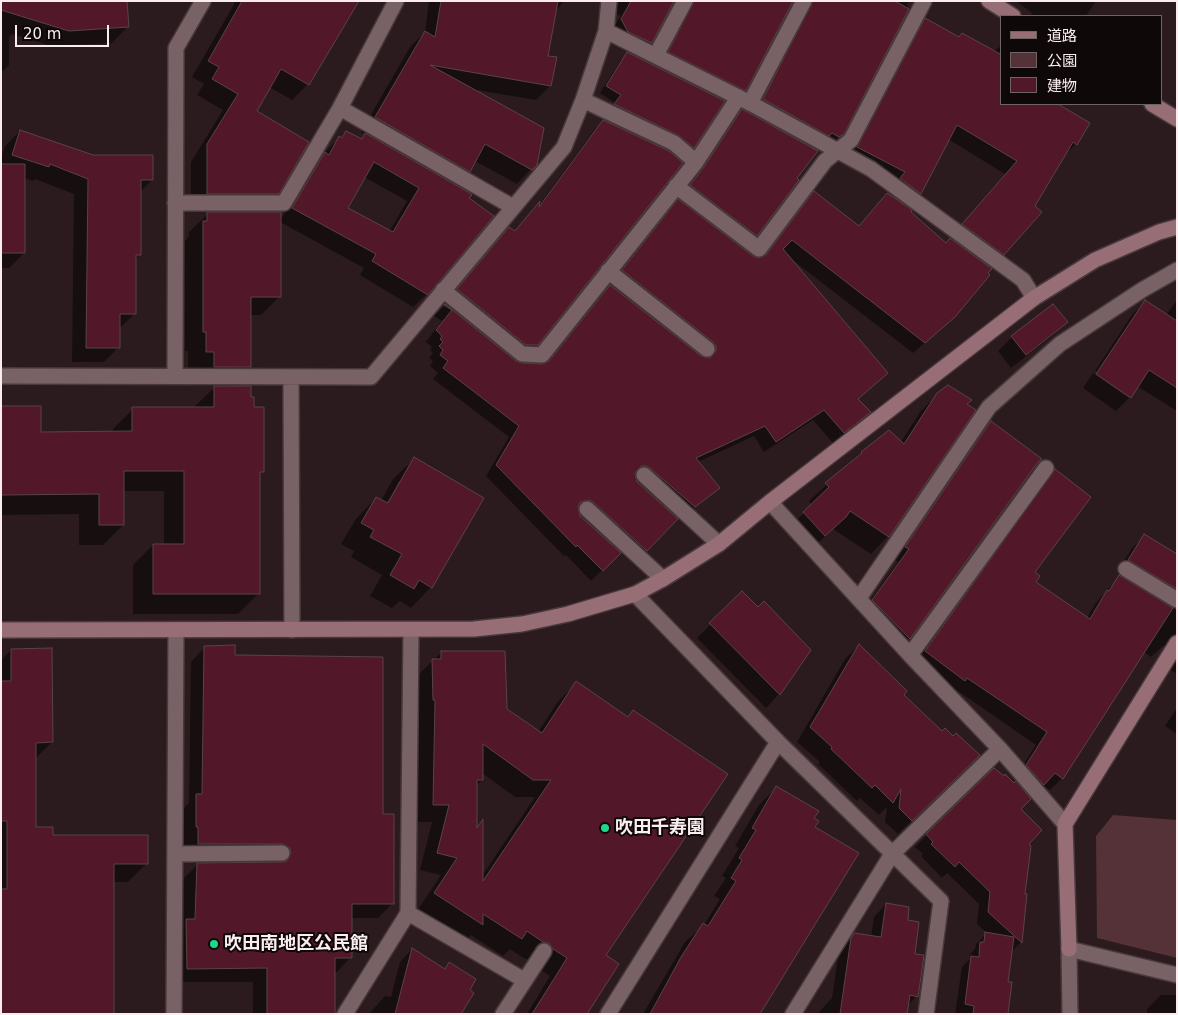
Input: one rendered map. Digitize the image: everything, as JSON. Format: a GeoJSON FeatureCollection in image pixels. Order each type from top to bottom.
{"type":"FeatureCollection","features":[{"type":"Feature","properties":{"kind":"street"},"geometry":{"type":"LineString","coordinates":[[175,376],[176,48],[203,1]]}},
{"type":"Feature","properties":{"kind":"street"},"geometry":{"type":"LineString","coordinates":[[175,203],[284,203],[340,108],[396,1]]}},
{"type":"Feature","properties":{"kind":"street"},"geometry":{"type":"LineString","coordinates":[[1,376],[371,377],[564,147],[583,100],[606,31],[609,1]]}},
{"type":"Feature","properties":{"kind":"street"},"geometry":{"type":"LineString","coordinates":[[656,55],[685,1]]}},
{"type":"Feature","properties":{"kind":"street"},"geometry":{"type":"LineString","coordinates":[[443,290],[522,354],[542,355],[744,100],[804,1]]}},
{"type":"Feature","properties":{"kind":"street"},"geometry":{"type":"LineString","coordinates":[[676,186],[759,249],[825,161],[852,140],[924,1]]}},
{"type":"Feature","properties":{"kind":"street"},"geometry":{"type":"LineString","coordinates":[[988,1],[1011,15]]}},
{"type":"Feature","properties":{"kind":"street"},"geometry":{"type":"LineString","coordinates":[[606,31],[744,100],[871,169],[1023,280],[1034,298]]}},
{"type":"Feature","properties":{"kind":"street"},"geometry":{"type":"LineString","coordinates":[[583,100],[674,143],[696,162]]}},
{"type":"Feature","properties":{"kind":"street"},"geometry":{"type":"LineString","coordinates":[[1154,105],[1177,120]]}},
{"type":"Feature","properties":{"kind":"street"},"geometry":{"type":"LineString","coordinates":[[340,108],[513,207]]}},
{"type":"Feature","properties":{"kind":"street"},"geometry":{"type":"LineString","coordinates":[[1,630],[474,629],[522,624],[568,614],[635,594],[720,544],[770,502],[1034,298],[1095,260],[1151,235],[1177,227]]}},
{"type":"Feature","properties":{"kind":"street"},"geometry":{"type":"LineString","coordinates":[[859,598],[989,407],[1025,373],[1060,344],[1142,290],[1177,270]]}},
{"type":"Feature","properties":{"kind":"street"},"geometry":{"type":"LineString","coordinates":[[608,271],[707,349]]}},
{"type":"Feature","properties":{"kind":"street"},"geometry":{"type":"LineString","coordinates":[[291,377],[292,630]]}},
{"type":"Feature","properties":{"kind":"street"},"geometry":{"type":"LineString","coordinates":[[910,655],[1046,468]]}},
{"type":"Feature","properties":{"kind":"street"},"geometry":{"type":"LineString","coordinates":[[644,475],[720,544]]}},
{"type":"Feature","properties":{"kind":"street"},"geometry":{"type":"LineString","coordinates":[[770,502],[910,655],[1000,749],[1065,824]]}},
{"type":"Feature","properties":{"kind":"street"},"geometry":{"type":"LineString","coordinates":[[587,509],[663,579]]}},
{"type":"Feature","properties":{"kind":"street"},"geometry":{"type":"LineString","coordinates":[[1126,569],[1177,600]]}},
{"type":"Feature","properties":{"kind":"street"},"geometry":{"type":"LineString","coordinates":[[635,594],[778,742],[941,901],[926,1014]]}},
{"type":"Feature","properties":{"kind":"street"},"geometry":{"type":"LineString","coordinates":[[174,1014],[176,630]]}},
{"type":"Feature","properties":{"kind":"street"},"geometry":{"type":"LineString","coordinates":[[345,1014],[408,913],[411,630]]}},
{"type":"Feature","properties":{"kind":"street"},"geometry":{"type":"LineString","coordinates":[[1070,1014],[1065,824],[1177,643]]}},
{"type":"Feature","properties":{"kind":"street"},"geometry":{"type":"LineString","coordinates":[[608,1014],[778,742]]}},
{"type":"Feature","properties":{"kind":"street"},"geometry":{"type":"LineString","coordinates":[[793,1014],[892,854],[1000,749]]}},
{"type":"Feature","properties":{"kind":"street"},"geometry":{"type":"LineString","coordinates":[[175,854],[282,853]]}},
{"type":"Feature","properties":{"kind":"street"},"geometry":{"type":"LineString","coordinates":[[408,913],[524,980]]}},
{"type":"Feature","properties":{"kind":"street"},"geometry":{"type":"LineString","coordinates":[[1069,949],[1177,975]]}},
{"type":"Feature","properties":{"kind":"street"},"geometry":{"type":"LineString","coordinates":[[503,1014],[544,951]]}},
{"type":"Feature","properties":{"kind":"green space"},"geometry":{"type":"Polygon","coordinates":[[[1113,815],[1177,820],[1177,958],[1097,938],[1096,836],[1113,815]]]}},
{"type":"Feature","properties":{"kind":"building"},"geometry":{"type":"Polygon","coordinates":[[[1,1],[127,1],[129,27],[69,31],[1,10],[1,1]]]}},
{"type":"Feature","properties":{"kind":"building"},"geometry":{"type":"Polygon","coordinates":[[[242,1],[359,1],[309,85],[281,69],[257,111],[309,142],[279,194],[207,194],[207,144],[238,94],[212,79],[219,67],[208,61],[242,1]]]}},
{"type":"Feature","properties":{"kind":"building"},"geometry":{"type":"Polygon","coordinates":[[[441,1],[558,1],[548,56],[557,57],[551,86],[430,65],[544,128],[537,165],[532,170],[485,144],[470,172],[375,117],[425,31],[435,37],[441,1]]]}},
{"type":"Feature","properties":{"kind":"building"},"geometry":{"type":"Polygon","coordinates":[[[631,1],[674,1],[652,43],[628,32],[621,19],[631,1]]]}},
{"type":"Feature","properties":{"kind":"building"},"geometry":{"type":"Polygon","coordinates":[[[694,1],[793,1],[746,91],[668,52],[694,1]]]}},
{"type":"Feature","properties":{"kind":"building"},"geometry":{"type":"Polygon","coordinates":[[[813,1],[895,1],[909,9],[844,134],[839,137],[832,133],[829,136],[763,99],[813,1]]]}},
{"type":"Feature","properties":{"kind":"building"},"geometry":{"type":"Polygon","coordinates":[[[925,18],[959,37],[962,33],[1000,54],[1000,105],[1060,105],[1090,123],[1077,145],[1073,142],[1035,206],[1042,212],[1004,255],[962,224],[1017,161],[957,125],[921,194],[900,178],[905,172],[857,147],[925,18]]]}},
{"type":"Feature","properties":{"kind":"building"},"geometry":{"type":"Polygon","coordinates":[[[627,52],[725,101],[694,148],[678,135],[614,104],[621,95],[606,86],[627,52]]]}},
{"type":"Feature","properties":{"kind":"building"},"geometry":{"type":"Polygon","coordinates":[[[742,109],[818,151],[757,236],[690,185],[742,109]]]}},
{"type":"Feature","properties":{"kind":"building"},"geometry":{"type":"Polygon","coordinates":[[[603,120],[669,151],[683,163],[538,345],[526,345],[457,289],[509,227],[515,231],[540,201],[539,207],[603,120]]]}},
{"type":"Feature","properties":{"kind":"building"},"geometry":{"type":"Polygon","coordinates":[[[20,130],[93,155],[153,155],[153,180],[141,180],[141,255],[136,255],[136,314],[120,314],[120,348],[86,348],[88,179],[50,164],[49,167],[12,155],[20,130]]]}},
{"type":"Feature","properties":{"kind":"building"},"geometry":{"type":"Polygon","coordinates":[[[346,131],[362,139],[365,133],[468,192],[472,195],[469,198],[494,216],[428,295],[372,261],[376,254],[292,208],[325,152],[329,155],[339,136],[342,138],[346,131]],[[374,162],[348,208],[393,232],[419,188],[374,162]]]}},
{"type":"Feature","properties":{"kind":"building"},"geometry":{"type":"Polygon","coordinates":[[[1,164],[25,164],[25,253],[1,253],[1,164]]]}},
{"type":"Feature","properties":{"kind":"building"},"geometry":{"type":"Polygon","coordinates":[[[814,191],[859,226],[887,193],[912,210],[911,212],[946,243],[950,238],[992,269],[988,273],[990,275],[955,317],[925,343],[792,240],[783,249],[888,373],[858,399],[871,412],[844,433],[824,410],[776,442],[765,426],[696,458],[720,488],[695,507],[650,468],[641,466],[635,473],[637,482],[678,519],[647,551],[593,502],[589,500],[580,502],[578,507],[580,516],[621,553],[603,571],[577,545],[576,547],[496,465],[519,426],[443,368],[448,361],[440,355],[443,350],[439,346],[443,342],[440,339],[442,336],[436,330],[452,310],[444,305],[445,304],[516,361],[542,364],[549,361],[610,285],[701,356],[710,358],[716,351],[716,346],[713,342],[622,270],[678,199],[758,258],[766,255],[814,191]]]}},
{"type":"Feature","properties":{"kind":"building"},"geometry":{"type":"Polygon","coordinates":[[[207,212],[281,212],[281,297],[251,297],[251,367],[214,367],[214,352],[206,352],[206,332],[203,332],[203,221],[207,221],[207,212]]]}},
{"type":"Feature","properties":{"kind":"building"},"geometry":{"type":"Polygon","coordinates":[[[1145,300],[1177,321],[1177,388],[1149,370],[1131,398],[1096,374],[1145,300]]]}},
{"type":"Feature","properties":{"kind":"building"},"geometry":{"type":"Polygon","coordinates":[[[1053,304],[1068,322],[1026,355],[1011,336],[1053,304]]]}},
{"type":"Feature","properties":{"kind":"building"},"geometry":{"type":"Polygon","coordinates":[[[948,385],[972,400],[967,404],[976,410],[889,537],[850,511],[825,536],[803,512],[829,487],[825,483],[889,430],[904,444],[937,393],[948,385]]]}},
{"type":"Feature","properties":{"kind":"building"},"geometry":{"type":"Polygon","coordinates":[[[214,386],[251,386],[251,397],[254,397],[254,407],[264,407],[264,472],[260,472],[260,594],[153,594],[153,544],[184,544],[184,471],[124,471],[124,525],[99,525],[99,494],[1,495],[1,406],[41,406],[41,432],[132,431],[132,407],[214,407],[214,386]]]}},
{"type":"Feature","properties":{"kind":"building"},"geometry":{"type":"Polygon","coordinates":[[[991,421],[1042,459],[910,639],[872,600],[909,549],[905,547],[991,421]]]}},
{"type":"Feature","properties":{"kind":"building"},"geometry":{"type":"Polygon","coordinates":[[[414,457],[484,498],[432,588],[419,580],[414,589],[390,575],[402,554],[370,537],[374,530],[361,523],[376,497],[388,503],[414,457]]]}},
{"type":"Feature","properties":{"kind":"building"},"geometry":{"type":"Polygon","coordinates":[[[1055,469],[1091,497],[1035,572],[1040,576],[1036,582],[1090,619],[1107,590],[1109,591],[1119,575],[1173,608],[1063,779],[1055,773],[1044,785],[1026,765],[1047,732],[967,678],[965,681],[925,651],[1055,469]]]}},
{"type":"Feature","properties":{"kind":"building"},"geometry":{"type":"Polygon","coordinates":[[[1144,534],[1177,554],[1177,589],[1128,560],[1144,534]]]}},
{"type":"Feature","properties":{"kind":"building"},"geometry":{"type":"Polygon","coordinates":[[[742,591],[758,607],[764,601],[811,650],[780,695],[709,623],[742,591]]]}},
{"type":"Feature","properties":{"kind":"building"},"geometry":{"type":"Polygon","coordinates":[[[859,644],[907,691],[904,695],[942,731],[945,728],[953,736],[956,733],[980,755],[912,821],[899,808],[901,789],[893,803],[875,785],[872,788],[810,727],[859,644]]]}},
{"type":"Feature","properties":{"kind":"building"},"geometry":{"type":"Polygon","coordinates":[[[235,645],[235,655],[383,657],[383,814],[394,814],[394,904],[352,904],[352,958],[335,958],[335,1014],[267,1014],[267,968],[187,969],[186,919],[195,919],[197,863],[282,862],[287,861],[291,853],[290,848],[282,844],[198,844],[196,794],[202,794],[204,646],[235,645]]]}},
{"type":"Feature","properties":{"kind":"building"},"geometry":{"type":"Polygon","coordinates":[[[52,648],[53,742],[36,743],[36,827],[53,827],[53,835],[148,835],[148,864],[114,864],[114,1014],[1,1014],[1,889],[7,889],[7,821],[1,821],[1,681],[11,681],[11,649],[52,648]]]}},
{"type":"Feature","properties":{"kind":"building"},"geometry":{"type":"Polygon","coordinates":[[[441,651],[505,651],[507,709],[542,733],[576,681],[628,717],[633,710],[728,774],[606,955],[619,964],[587,1014],[532,1014],[567,958],[553,949],[549,943],[543,942],[527,931],[522,939],[483,914],[483,925],[434,893],[457,858],[437,853],[449,805],[433,805],[435,700],[433,700],[432,659],[441,659],[441,651]],[[483,744],[483,780],[477,780],[477,828],[483,819],[483,881],[551,780],[533,780],[483,744]]]}},
{"type":"Feature","properties":{"kind":"building"},"geometry":{"type":"Polygon","coordinates":[[[994,768],[1004,776],[1005,774],[1014,783],[1016,781],[1031,799],[1021,809],[1042,830],[1029,844],[1031,846],[1025,894],[1027,894],[1022,943],[988,912],[990,892],[959,862],[955,867],[931,844],[933,842],[926,834],[994,768]]]}},
{"type":"Feature","properties":{"kind":"building"},"geometry":{"type":"Polygon","coordinates":[[[776,786],[819,811],[814,818],[819,821],[815,827],[859,853],[760,1014],[650,1014],[681,957],[703,923],[708,926],[736,881],[731,878],[742,860],[739,858],[756,830],[752,828],[776,786]]]}},
{"type":"Feature","properties":{"kind":"building"},"geometry":{"type":"Polygon","coordinates":[[[886,903],[909,907],[908,920],[919,922],[915,954],[924,955],[918,997],[910,995],[907,1014],[840,1014],[851,938],[854,933],[881,937],[886,903]]]}},
{"type":"Feature","properties":{"kind":"building"},"geometry":{"type":"Polygon","coordinates":[[[985,932],[1014,937],[1008,982],[1012,982],[1008,1014],[973,1014],[974,1006],[965,1004],[971,956],[979,957],[980,942],[984,942],[985,932]]]}},
{"type":"Feature","properties":{"kind":"building"},"geometry":{"type":"Polygon","coordinates":[[[412,948],[445,969],[449,962],[476,979],[470,990],[474,993],[461,1014],[395,1014],[412,948]]]}},
{"type":"Feature","properties":{"kind":"place","name":"吹田千寿園"},"geometry":{"type":"Point","coordinates":[605,828]}},
{"type":"Feature","properties":{"kind":"place","name":"吹田南地区公民館"},"geometry":{"type":"Point","coordinates":[214,944]}}]}
